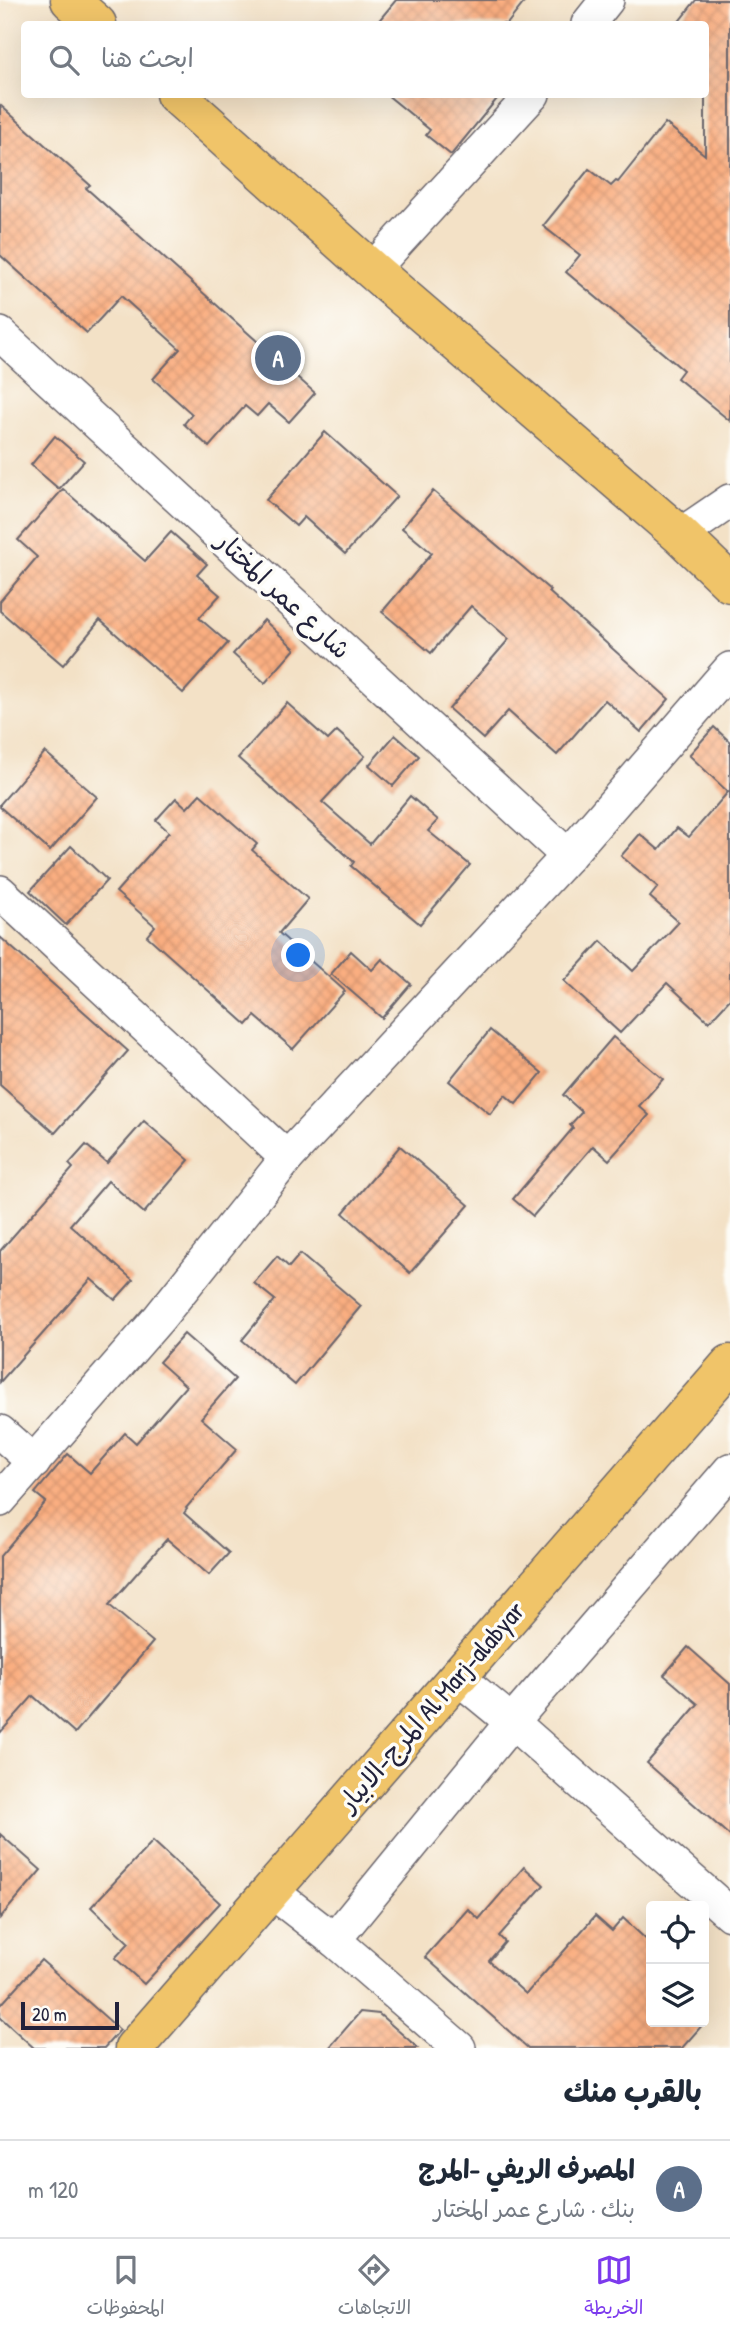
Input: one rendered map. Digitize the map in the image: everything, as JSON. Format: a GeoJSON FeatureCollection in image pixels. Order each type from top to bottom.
{"type":"FeatureCollection","features":[{"type":"Feature","properties":{"kind":"main road"},"geometry":{"type":"LineString","coordinates":[[71,0],[94,21]]}},
{"type":"Feature","properties":{"kind":"main road"},"geometry":{"type":"LineString","coordinates":[[179,98],[372,270],[680,535],[730,583]]}},
{"type":"Feature","properties":{"kind":"main road","name":"المرج-الابيار Al Marj-alabyar"},"geometry":{"type":"LineString","coordinates":[[134,2048],[730,1364]]}},
{"type":"Feature","properties":{"kind":"street"},"geometry":{"type":"LineString","coordinates":[[590,21],[607,0]]}},
{"type":"Feature","properties":{"kind":"street"},"geometry":{"type":"LineString","coordinates":[[372,270],[529,98]]}},
{"type":"Feature","properties":{"kind":"street","name":"شارع عمر المختار"},"geometry":{"type":"LineString","coordinates":[[0,334],[568,856]]}},
{"type":"Feature","properties":{"kind":"street"},"geometry":{"type":"LineString","coordinates":[[680,535],[730,501]]}},
{"type":"Feature","properties":{"kind":"street"},"geometry":{"type":"LineString","coordinates":[[0,1500],[159,1318],[287,1158],[568,856],[730,669]]}},
{"type":"Feature","properties":{"kind":"street"},"geometry":{"type":"LineString","coordinates":[[0,892],[287,1158]]}},
{"type":"Feature","properties":{"kind":"street"},"geometry":{"type":"LineString","coordinates":[[0,1432],[34,1462]]}},
{"type":"Feature","properties":{"kind":"street"},"geometry":{"type":"LineString","coordinates":[[334,1940],[512,1721],[730,1471]]}},
{"type":"Feature","properties":{"kind":"street"},"geometry":{"type":"LineString","coordinates":[[456,1676],[512,1721],[730,1913]]}},
{"type":"Feature","properties":{"kind":"street"},"geometry":{"type":"LineString","coordinates":[[271,1891],[334,1940],[460,2048]]}},
{"type":"Feature","properties":{"kind":"building"},"geometry":{"type":"Polygon","coordinates":[[[396,0],[526,0],[509,21],[378,21],[396,0]]]}},
{"type":"Feature","properties":{"kind":"building"},"geometry":{"type":"Polygon","coordinates":[[[696,0],[730,0],[730,421],[677,378],[683,370],[566,272],[580,255],[543,226],[589,169],[611,186],[618,182],[665,123],[705,155],[705,98],[709,98],[709,21],[679,21],[696,0]]]}},
{"type":"Feature","properties":{"kind":"building"},"geometry":{"type":"Polygon","coordinates":[[[391,98],[498,98],[451,155],[426,135],[430,130],[391,98]]]}},
{"type":"Feature","properties":{"kind":"building"},"geometry":{"type":"Polygon","coordinates":[[[0,105],[90,185],[86,188],[315,393],[289,422],[268,404],[257,416],[245,406],[209,447],[184,424],[192,414],[153,379],[180,349],[121,296],[87,333],[0,255],[0,105]]]}},
{"type":"Feature","properties":{"kind":"building"},"geometry":{"type":"Polygon","coordinates":[[[325,432],[397,496],[345,554],[304,517],[296,526],[266,500],[325,432]]]}},
{"type":"Feature","properties":{"kind":"building"},"geometry":{"type":"Polygon","coordinates":[[[55,436],[84,461],[59,489],[31,465],[55,436]]]}},
{"type":"Feature","properties":{"kind":"building"},"geometry":{"type":"Polygon","coordinates":[[[63,489],[145,561],[171,532],[207,564],[197,575],[220,595],[199,618],[228,643],[183,693],[100,620],[63,665],[0,611],[0,601],[37,557],[18,540],[63,489]]]}},
{"type":"Feature","properties":{"kind":"building"},"geometry":{"type":"Polygon","coordinates":[[[433,491],[550,590],[549,592],[669,699],[641,732],[605,700],[557,755],[508,711],[483,739],[449,709],[509,639],[471,606],[431,653],[382,612],[432,553],[402,528],[433,491]]]}},
{"type":"Feature","properties":{"kind":"building"},"geometry":{"type":"Polygon","coordinates":[[[264,620],[295,649],[265,683],[233,654],[264,620]]]}},
{"type":"Feature","properties":{"kind":"building"},"geometry":{"type":"Polygon","coordinates":[[[287,703],[328,740],[337,731],[365,756],[322,802],[370,844],[410,796],[438,820],[428,831],[470,865],[420,924],[351,866],[354,862],[238,758],[287,703]]]}},
{"type":"Feature","properties":{"kind":"building"},"geometry":{"type":"Polygon","coordinates":[[[714,727],[730,742],[730,999],[709,1022],[667,983],[620,1033],[564,981],[601,941],[633,971],[679,922],[650,897],[658,887],[621,856],[640,834],[659,850],[677,828],[689,837],[728,792],[689,755],[714,727]]]}},
{"type":"Feature","properties":{"kind":"building"},"geometry":{"type":"Polygon","coordinates":[[[395,735],[419,756],[393,786],[369,765],[395,735]]]}},
{"type":"Feature","properties":{"kind":"building"},"geometry":{"type":"Polygon","coordinates":[[[45,752],[97,797],[50,851],[0,807],[45,752]]]}},
{"type":"Feature","properties":{"kind":"building"},"geometry":{"type":"Polygon","coordinates":[[[200,794],[257,844],[252,850],[308,899],[279,933],[345,991],[293,1049],[255,1016],[247,1025],[147,936],[155,926],[116,892],[169,832],[156,820],[176,798],[187,808],[200,794]]]}},
{"type":"Feature","properties":{"kind":"building"},"geometry":{"type":"Polygon","coordinates":[[[71,846],[107,880],[66,925],[30,891],[71,846]]]}},
{"type":"Feature","properties":{"kind":"building"},"geometry":{"type":"Polygon","coordinates":[[[0,937],[128,1051],[55,1133],[0,1085],[0,937]]]}},
{"type":"Feature","properties":{"kind":"building"},"geometry":{"type":"Polygon","coordinates":[[[351,951],[372,970],[382,959],[411,984],[382,1018],[331,974],[351,951]]]}},
{"type":"Feature","properties":{"kind":"building"},"geometry":{"type":"Polygon","coordinates":[[[490,1030],[542,1073],[516,1104],[505,1095],[490,1114],[449,1081],[490,1030]]]}},
{"type":"Feature","properties":{"kind":"building"},"geometry":{"type":"Polygon","coordinates":[[[613,1037],[663,1079],[639,1106],[649,1115],[609,1160],[593,1146],[533,1216],[513,1199],[573,1128],[570,1125],[582,1112],[563,1095],[613,1037]]]}},
{"type":"Feature","properties":{"kind":"building"},"geometry":{"type":"Polygon","coordinates":[[[144,1121],[189,1160],[144,1213],[108,1181],[70,1225],[133,1280],[115,1300],[91,1279],[0,1382],[0,1251],[73,1168],[69,1164],[86,1145],[107,1163],[144,1121]]]}},
{"type":"Feature","properties":{"kind":"building"},"geometry":{"type":"Polygon","coordinates":[[[400,1146],[469,1205],[410,1273],[343,1213],[400,1146]]]}},
{"type":"Feature","properties":{"kind":"building"},"geometry":{"type":"Polygon","coordinates":[[[300,1254],[361,1306],[295,1385],[242,1340],[275,1300],[254,1283],[277,1256],[289,1267],[300,1254]]]}},
{"type":"Feature","properties":{"kind":"building"},"geometry":{"type":"Polygon","coordinates":[[[184,1334],[235,1379],[201,1418],[237,1449],[184,1513],[229,1553],[209,1575],[167,1539],[109,1605],[153,1642],[75,1733],[33,1696],[0,1733],[0,1556],[46,1502],[35,1493],[68,1454],[90,1473],[125,1433],[136,1443],[186,1386],[159,1362],[184,1334]]]}},
{"type":"Feature","properties":{"kind":"building"},"geometry":{"type":"Polygon","coordinates":[[[688,1647],[730,1684],[730,1836],[647,1763],[698,1704],[664,1675],[688,1647]]]}},
{"type":"Feature","properties":{"kind":"building"},"geometry":{"type":"Polygon","coordinates":[[[0,1834],[41,1870],[0,1918],[0,1834]]]}},
{"type":"Feature","properties":{"kind":"building"},"geometry":{"type":"Polygon","coordinates":[[[153,1841],[220,1903],[144,1984],[115,1958],[129,1943],[91,1907],[153,1841]]]}},
{"type":"Feature","properties":{"kind":"building"},"geometry":{"type":"Polygon","coordinates":[[[524,1867],[544,1885],[499,1936],[505,1942],[489,1961],[526,1994],[595,1916],[612,1931],[623,1918],[646,1939],[646,2027],[701,2027],[682,2048],[528,2048],[425,1957],[468,1909],[479,1919],[524,1867]]]}},
{"type":"Feature","properties":{"kind":"building"},"geometry":{"type":"Polygon","coordinates":[[[41,1960],[120,2030],[104,2048],[34,2048],[0,2017],[0,2006],[41,1960]]]}},
{"type":"Feature","properties":{"kind":"building"},"geometry":{"type":"Polygon","coordinates":[[[360,2012],[379,2014],[418,2048],[329,2048],[360,2012]]]}},
{"type":"Feature","properties":{"kind":"place","name":"المصرف الريفي -المرج"},"geometry":{"type":"Point","coordinates":[278,358]}}]}
